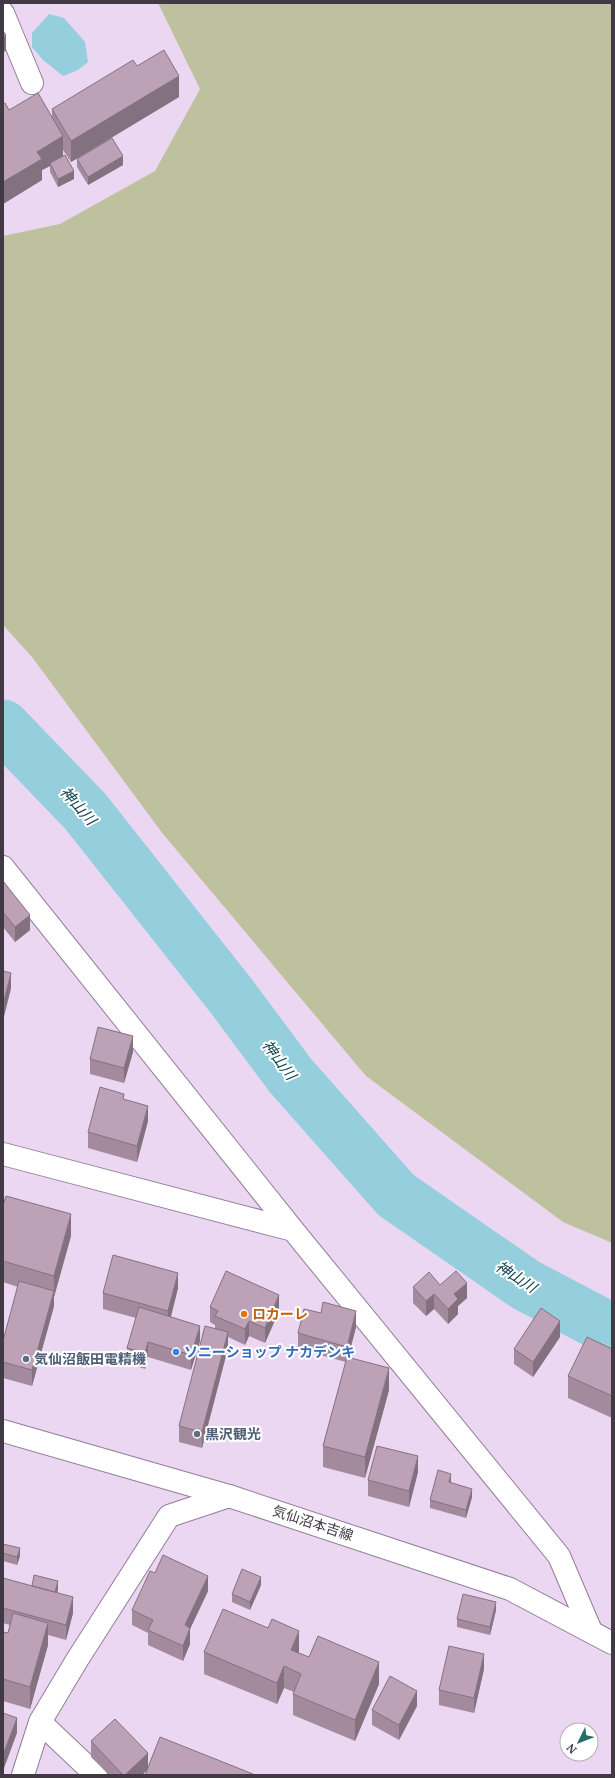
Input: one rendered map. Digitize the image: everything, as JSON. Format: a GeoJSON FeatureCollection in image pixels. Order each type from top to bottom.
{"type":"FeatureCollection","features":[{"type":"Feature","properties":{"kind":"street"},"geometry":{"type":"LineString","coordinates":[[3,13],[32,83]]}},
{"type":"Feature","properties":{"kind":"street"},"geometry":{"type":"LineString","coordinates":[[3,867],[294,1230],[559,1556],[591,1631]]}},
{"type":"Feature","properties":{"kind":"street"},"geometry":{"type":"LineString","coordinates":[[3,1154],[294,1230]]}},
{"type":"Feature","properties":{"kind":"street","name":"気仙沼本吉線"},"geometry":{"type":"LineString","coordinates":[[3,1431],[229,1496],[510,1588],[612,1643]]}},
{"type":"Feature","properties":{"kind":"street"},"geometry":{"type":"LineString","coordinates":[[23,1775],[40,1722],[76,1660],[169,1516],[229,1496]]}},
{"type":"Feature","properties":{"kind":"street"},"geometry":{"type":"LineString","coordinates":[[40,1722],[96,1775]]}},
{"type":"Feature","properties":{"kind":"shaded area"},"geometry":{"type":"Polygon","coordinates":[[[158,3],[612,3],[612,1243],[563,1222],[366,1076],[163,834],[32,657],[3,625],[3,236],[60,224],[155,171],[200,89],[158,3]]]}},
{"type":"Feature","properties":{"kind":"shaded area"},"geometry":{"type":"Polygon","coordinates":[[[49,14],[64,18],[85,42],[88,62],[78,70],[63,76],[43,60],[32,47],[32,33],[49,14]]]}},
{"type":"Feature","properties":{"kind":"building"},"geometry":{"type":"Polygon","coordinates":[[[164,50],[179,76],[71,141],[52,109],[133,60],[137,66],[164,50]]]}},
{"type":"Feature","properties":{"kind":"building"},"geometry":{"type":"Polygon","coordinates":[[[38,93],[63,136],[37,152],[42,159],[3,182],[3,104],[5,103],[9,110],[38,93]]]}},
{"type":"Feature","properties":{"kind":"building"},"geometry":{"type":"Polygon","coordinates":[[[112,138],[123,156],[88,177],[77,159],[112,138]]]}},
{"type":"Feature","properties":{"kind":"building"},"geometry":{"type":"Polygon","coordinates":[[[65,155],[74,171],[58,179],[50,163],[65,155]]]}},
{"type":"Feature","properties":{"kind":"building"},"geometry":{"type":"Polygon","coordinates":[[[3,881],[30,915],[15,927],[3,912],[3,881]]]}},
{"type":"Feature","properties":{"kind":"building"},"geometry":{"type":"Polygon","coordinates":[[[3,971],[11,973],[4,1001],[3,1001],[3,971]]]}},
{"type":"Feature","properties":{"kind":"building"},"geometry":{"type":"Polygon","coordinates":[[[98,1027],[133,1036],[124,1068],[90,1059],[98,1027]]]}},
{"type":"Feature","properties":{"kind":"building"},"geometry":{"type":"Polygon","coordinates":[[[100,1087],[124,1094],[123,1099],[148,1106],[137,1146],[88,1132],[100,1087]]]}},
{"type":"Feature","properties":{"kind":"building"},"geometry":{"type":"Polygon","coordinates":[[[6,1196],[71,1214],[54,1276],[3,1261],[3,1205],[6,1196]]]}},
{"type":"Feature","properties":{"kind":"building"},"geometry":{"type":"Polygon","coordinates":[[[113,1255],[178,1273],[168,1311],[103,1293],[113,1255]]]}},
{"type":"Feature","properties":{"kind":"building"},"geometry":{"type":"Polygon","coordinates":[[[226,1271],[279,1295],[265,1328],[249,1321],[245,1329],[215,1316],[218,1311],[210,1307],[226,1271]]]}},
{"type":"Feature","properties":{"kind":"building"},"geometry":{"type":"Polygon","coordinates":[[[456,1271],[467,1283],[454,1294],[458,1299],[448,1309],[434,1294],[426,1301],[413,1287],[429,1272],[440,1285],[456,1271]]]}},
{"type":"Feature","properties":{"kind":"building"},"geometry":{"type":"Polygon","coordinates":[[[19,1281],[54,1291],[32,1370],[3,1362],[3,1341],[19,1281]]]}},
{"type":"Feature","properties":{"kind":"building"},"geometry":{"type":"Polygon","coordinates":[[[323,1302],[356,1311],[347,1347],[298,1333],[304,1309],[321,1313],[323,1302]]]}},
{"type":"Feature","properties":{"kind":"building"},"geometry":{"type":"Polygon","coordinates":[[[139,1307],[200,1326],[191,1355],[148,1342],[145,1353],[127,1348],[139,1307]]]}},
{"type":"Feature","properties":{"kind":"building"},"geometry":{"type":"Polygon","coordinates":[[[541,1308],[560,1321],[533,1362],[514,1349],[541,1308]]]}},
{"type":"Feature","properties":{"kind":"building"},"geometry":{"type":"Polygon","coordinates":[[[205,1326],[228,1332],[202,1432],[179,1426],[205,1326]]]}},
{"type":"Feature","properties":{"kind":"building"},"geometry":{"type":"Polygon","coordinates":[[[587,1337],[612,1349],[612,1396],[568,1376],[587,1337]]]}},
{"type":"Feature","properties":{"kind":"building"},"geometry":{"type":"Polygon","coordinates":[[[347,1357],[389,1368],[365,1457],[323,1446],[347,1357]]]}},
{"type":"Feature","properties":{"kind":"building"},"geometry":{"type":"Polygon","coordinates":[[[377,1446],[418,1456],[409,1491],[368,1480],[377,1446]]]}},
{"type":"Feature","properties":{"kind":"building"},"geometry":{"type":"Polygon","coordinates":[[[438,1470],[451,1474],[449,1482],[472,1489],[466,1510],[430,1500],[438,1470]]]}},
{"type":"Feature","properties":{"kind":"building"},"geometry":{"type":"Polygon","coordinates":[[[3,1544],[20,1548],[17,1557],[3,1553],[3,1544]]]}},
{"type":"Feature","properties":{"kind":"building"},"geometry":{"type":"Polygon","coordinates":[[[163,1555],[208,1576],[185,1625],[190,1628],[183,1646],[148,1630],[153,1620],[132,1610],[150,1571],[155,1573],[163,1555]]]}},
{"type":"Feature","properties":{"kind":"building"},"geometry":{"type":"Polygon","coordinates":[[[242,1569],[261,1577],[250,1602],[232,1594],[242,1569]]]}},
{"type":"Feature","properties":{"kind":"building"},"geometry":{"type":"Polygon","coordinates":[[[34,1575],[58,1581],[55,1592],[32,1586],[34,1575]]]}},
{"type":"Feature","properties":{"kind":"building"},"geometry":{"type":"Polygon","coordinates":[[[3,1578],[73,1597],[66,1625],[3,1608],[3,1578]]]}},
{"type":"Feature","properties":{"kind":"building"},"geometry":{"type":"Polygon","coordinates":[[[463,1594],[496,1602],[490,1627],[457,1619],[463,1594]]]}},
{"type":"Feature","properties":{"kind":"building"},"geometry":{"type":"Polygon","coordinates":[[[223,1609],[268,1628],[272,1619],[299,1631],[291,1650],[309,1657],[318,1636],[379,1662],[355,1720],[293,1694],[301,1674],[284,1666],[277,1683],[204,1652],[223,1609]]]}},
{"type":"Feature","properties":{"kind":"building"},"geometry":{"type":"Polygon","coordinates":[[[13,1613],[48,1623],[30,1687],[3,1679],[3,1632],[8,1633],[13,1613]]]}},
{"type":"Feature","properties":{"kind":"building"},"geometry":{"type":"Polygon","coordinates":[[[449,1646],[484,1654],[474,1698],[439,1690],[449,1646]]]}},
{"type":"Feature","properties":{"kind":"building"},"geometry":{"type":"Polygon","coordinates":[[[390,1676],[417,1691],[399,1725],[372,1710],[390,1676]]]}},
{"type":"Feature","properties":{"kind":"building"},"geometry":{"type":"Polygon","coordinates":[[[3,1713],[17,1718],[3,1755],[3,1713]]]}},
{"type":"Feature","properties":{"kind":"building"},"geometry":{"type":"Polygon","coordinates":[[[115,1719],[148,1753],[125,1775],[123,1775],[91,1741],[115,1719]]]}},
{"type":"Feature","properties":{"kind":"building"},"geometry":{"type":"Polygon","coordinates":[[[160,1737],[253,1774],[145,1775],[160,1737]]]}},
{"type":"Feature","properties":{"kind":"waterway","name":"神山川"},"geometry":{"type":"LineString","coordinates":[[3,726],[85,811],[232,997],[290,1075],[396,1195],[526,1285],[612,1330]]}},
{"type":"Feature","properties":{"kind":"place","name":"ロカーレ"},"geometry":{"type":"Point","coordinates":[244,1314]}},
{"type":"Feature","properties":{"kind":"place","name":"ソニーショップ ナカデンキ"},"geometry":{"type":"Point","coordinates":[176,1352]}},
{"type":"Feature","properties":{"kind":"place","name":"気仙沼飯田電精機"},"geometry":{"type":"Point","coordinates":[26,1359]}},
{"type":"Feature","properties":{"kind":"place","name":"黒沢観光"},"geometry":{"type":"Point","coordinates":[197,1434]}}]}
